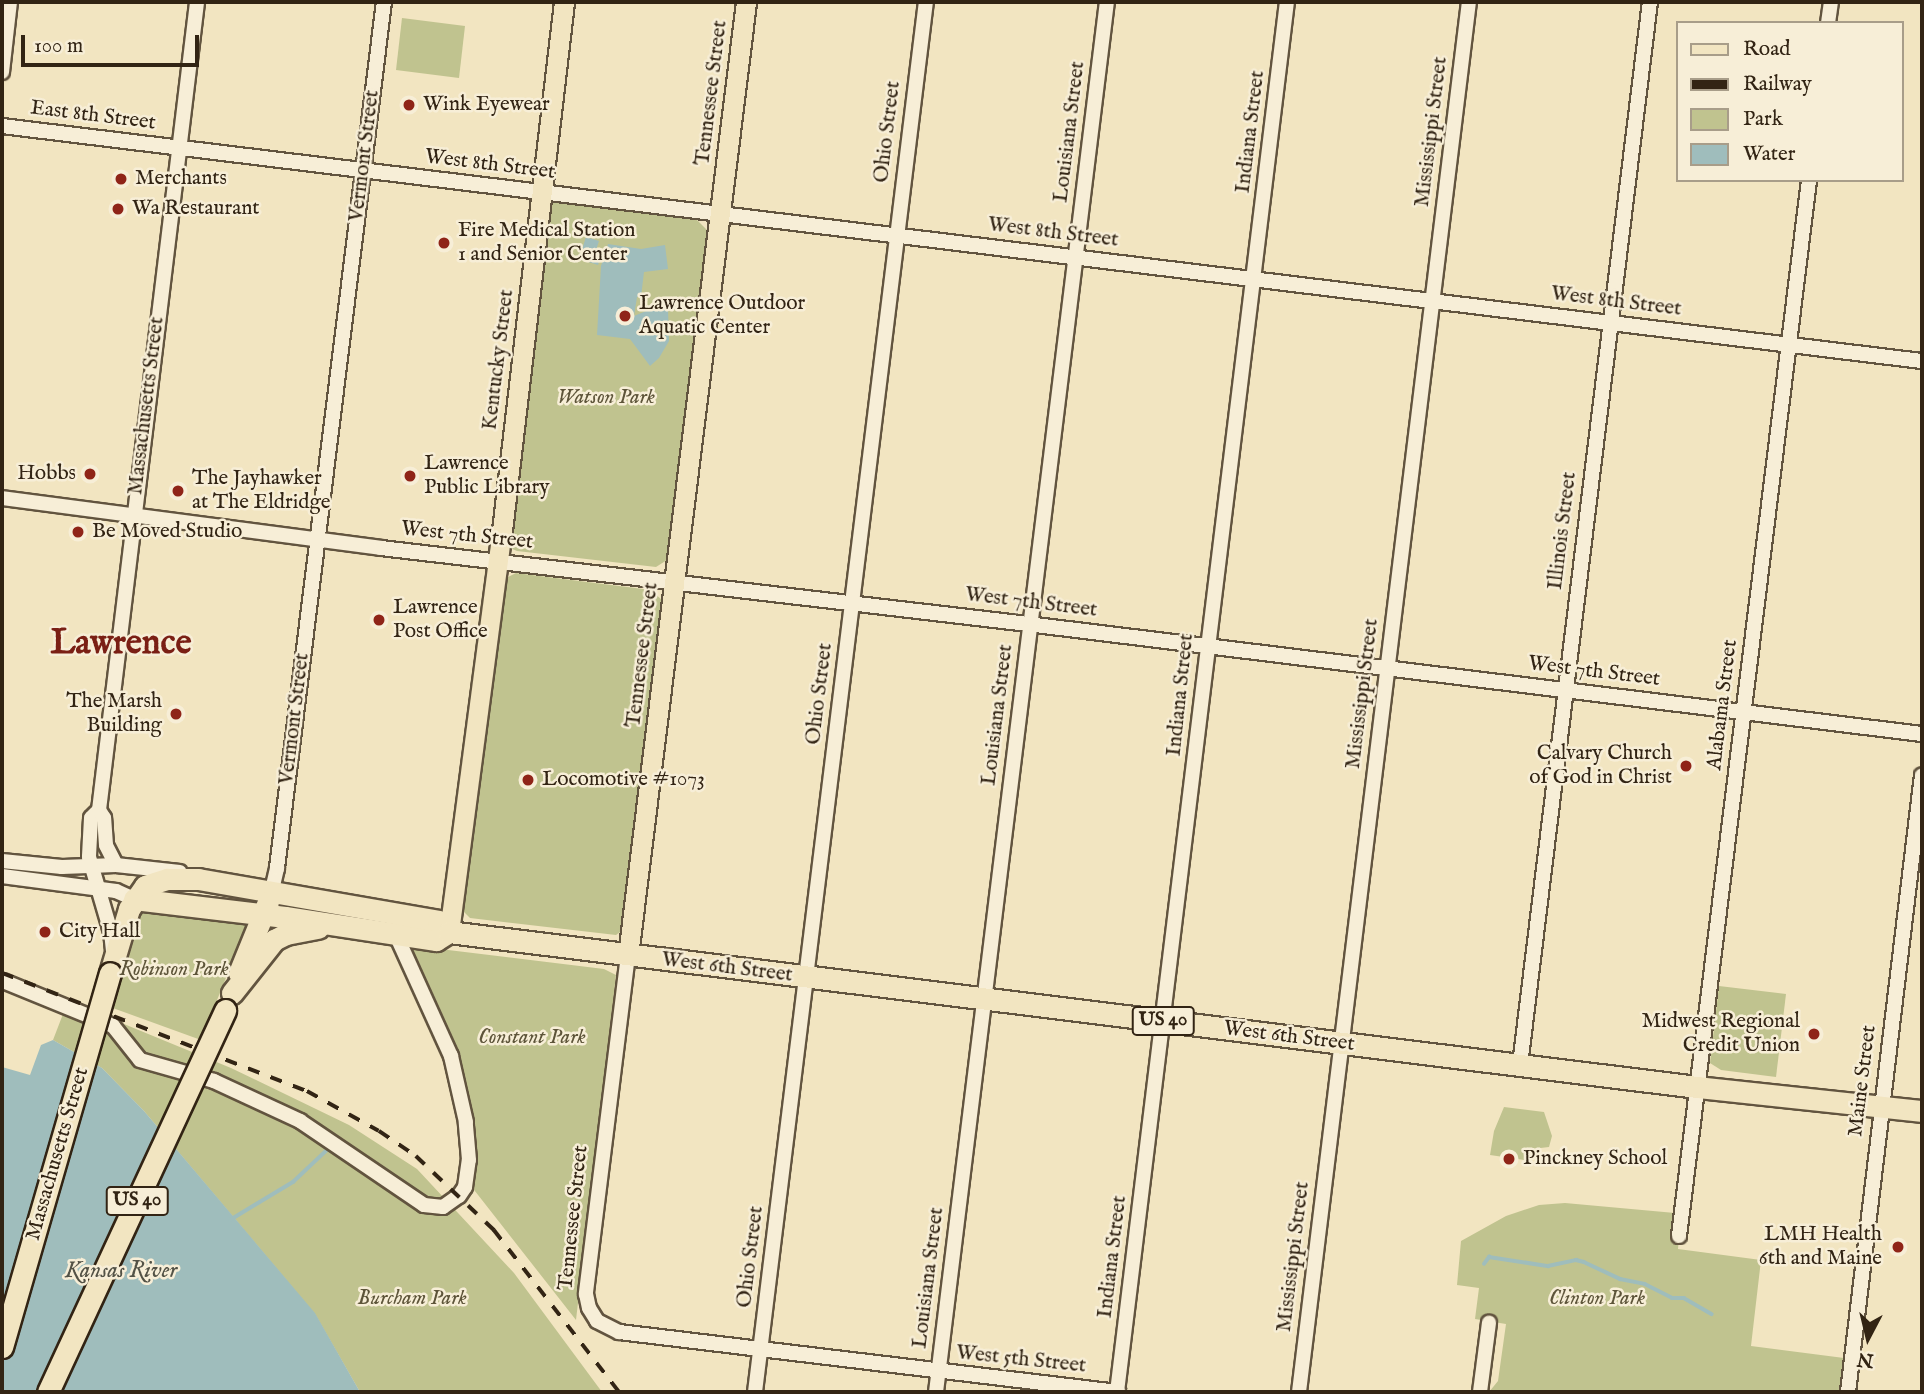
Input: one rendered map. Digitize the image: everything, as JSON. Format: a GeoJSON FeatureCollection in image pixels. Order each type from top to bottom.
{"type":"FeatureCollection","features":[{"type":"Feature","properties":{"kind":"highway","name":"West 6th Street"},"geometry":{"type":"LineString","coordinates":[[134,900],[145,886],[159,880],[198,879],[438,921],[449,932],[1697,1087],[1922,1111]]}},
{"type":"Feature","properties":{"kind":"highway","name":"Vermont Street"},"geometry":{"type":"LineString","coordinates":[[48,1392],[229,1002],[272,890]]}},
{"type":"Feature","properties":{"kind":"highway","name":"West 6th Street"},"geometry":{"type":"LineString","coordinates":[[134,900],[264,914],[436,940],[449,932]]}},
{"type":"Feature","properties":{"kind":"highway","name":"Massachusetts Street"},"geometry":{"type":"LineString","coordinates":[[2,1347],[112,967],[134,900]]}},
{"type":"Feature","properties":{"kind":"highway","name":"US 40"},"geometry":{"type":"LineString","coordinates":[[229,1002],[279,937],[304,930],[341,926]]}},
{"type":"Feature","properties":{"kind":"main road","name":"Kentucky Street"},"geometry":{"type":"LineString","coordinates":[[449,932],[498,560],[564,2]]}},
{"type":"Feature","properties":{"kind":"main road","name":"Tennessee Street"},"geometry":{"type":"LineString","coordinates":[[628,956],[746,2]]}},
{"type":"Feature","properties":{"kind":"street"},"geometry":{"type":"LineString","coordinates":[[2,72],[10,2]]}},
{"type":"Feature","properties":{"kind":"street","name":"Massachusetts Street"},"geometry":{"type":"LineString","coordinates":[[112,967],[111,932],[91,866],[91,818],[99,810],[197,2]]}},
{"type":"Feature","properties":{"kind":"street","name":"Vermont Street"},"geometry":{"type":"LineString","coordinates":[[272,890],[279,857],[383,2]]}},
{"type":"Feature","properties":{"kind":"street","name":"Ohio Street"},"geometry":{"type":"LineString","coordinates":[[755,1392],[926,2]]}},
{"type":"Feature","properties":{"kind":"street","name":"Louisiana Street"},"geometry":{"type":"LineString","coordinates":[[936,1392],[1107,2]]}},
{"type":"Feature","properties":{"kind":"street","name":"Indiana Street"},"geometry":{"type":"LineString","coordinates":[[1117,1392],[1287,2]]}},
{"type":"Feature","properties":{"kind":"street","name":"Mississippi Street"},"geometry":{"type":"LineString","coordinates":[[1299,1392],[1469,2]]}},
{"type":"Feature","properties":{"kind":"street","name":"Illinois Street"},"geometry":{"type":"LineString","coordinates":[[1520,1065],[1650,2]]}},
{"type":"Feature","properties":{"kind":"street"},"geometry":{"type":"LineString","coordinates":[[1828,21],[1831,2]]}},
{"type":"Feature","properties":{"kind":"street","name":"East 8th Street"},"geometry":{"type":"LineString","coordinates":[[2,126],[179,147]]}},
{"type":"Feature","properties":{"kind":"street","name":"West 8th Street"},"geometry":{"type":"LineString","coordinates":[[179,147],[1922,361]]}},
{"type":"Feature","properties":{"kind":"street","name":"Alabama Street"},"geometry":{"type":"LineString","coordinates":[[1679,1236],[1809,182]]}},
{"type":"Feature","properties":{"kind":"street","name":"West 7th Street"},"geometry":{"type":"LineString","coordinates":[[2,498],[318,539],[1922,734]]}},
{"type":"Feature","properties":{"kind":"street","name":"Maine Street"},"geometry":{"type":"LineString","coordinates":[[1848,1392],[1880,1106],[1922,775]]}},
{"type":"Feature","properties":{"kind":"street","name":"Massachusetts Street"},"geometry":{"type":"LineString","coordinates":[[99,810],[104,818],[106,845],[116,866]]}},
{"type":"Feature","properties":{"kind":"street","name":"West 6th Street"},"geometry":{"type":"LineString","coordinates":[[2,861],[174,870],[198,879]]}},
{"type":"Feature","properties":{"kind":"street","name":"West 6th Street"},"geometry":{"type":"LineString","coordinates":[[2,876],[116,891],[134,900]]}},
{"type":"Feature","properties":{"kind":"street"},"geometry":{"type":"LineString","coordinates":[[3,981],[113,1026],[140,1059],[214,1081],[300,1121],[424,1205],[443,1207],[459,1196],[468,1176],[466,1122],[452,1056],[396,934]]}},
{"type":"Feature","properties":{"kind":"street","name":"Tennessee Street"},"geometry":{"type":"LineString","coordinates":[[592,1314],[586,1294],[628,956]]}},
{"type":"Feature","properties":{"kind":"street","name":"West 5th Street"},"geometry":{"type":"LineString","coordinates":[[592,1314],[606,1327],[619,1332],[1117,1392]]}},
{"type":"Feature","properties":{"kind":"street"},"geometry":{"type":"LineString","coordinates":[[1480,1392],[1489,1323]]}},
{"type":"Feature","properties":{"kind":"green space"},"geometry":{"type":"Polygon","coordinates":[[[402,18],[465,26],[459,78],[396,70],[402,18]]]}},
{"type":"Feature","properties":{"kind":"green space","name":"Watson Park"},"geometry":{"type":"Polygon","coordinates":[[[554,202],[697,220],[708,231],[667,560],[656,567],[517,551],[508,547],[548,206],[554,202]]]}},
{"type":"Feature","properties":{"kind":"green space"},"geometry":{"type":"Polygon","coordinates":[[[516,573],[651,590],[663,601],[623,930],[616,935],[470,918],[462,910],[504,579],[516,573]]]}},
{"type":"Feature","properties":{"kind":"green space","name":"Robinson Park"},"geometry":{"type":"Polygon","coordinates":[[[139,908],[248,923],[201,1040],[110,1007],[139,908]]]}},
{"type":"Feature","properties":{"kind":"green space","name":"Constant Park"},"geometry":{"type":"Polygon","coordinates":[[[407,945],[604,969],[616,975],[576,1320],[471,1186],[467,1084],[407,945]]]}},
{"type":"Feature","properties":{"kind":"green space"},"geometry":{"type":"Polygon","coordinates":[[[1719,986],[1786,994],[1776,1077],[1721,1070],[1710,1063],[1719,986]]]}},
{"type":"Feature","properties":{"kind":"green space","name":"Burcham Park"},"geometry":{"type":"Polygon","coordinates":[[[68,1001],[231,1068],[349,1125],[417,1169],[514,1273],[602,1392],[360,1392],[315,1314],[144,1111],[102,1068],[53,1040],[68,1001]]]}},
{"type":"Feature","properties":{"kind":"green space"},"geometry":{"type":"Polygon","coordinates":[[[1504,1107],[1544,1112],[1552,1136],[1549,1147],[1532,1149],[1531,1161],[1490,1155],[1494,1131],[1504,1107]]]}},
{"type":"Feature","properties":{"kind":"green space","name":"Clinton Park"},"geometry":{"type":"Polygon","coordinates":[[[1565,1203],[1675,1213],[1672,1237],[1679,1238],[1678,1249],[1761,1260],[1751,1346],[1844,1358],[1840,1392],[1489,1392],[1498,1381],[1506,1324],[1475,1319],[1479,1288],[1457,1285],[1461,1241],[1506,1216],[1539,1205],[1565,1203]]]}},
{"type":"Feature","properties":{"kind":"water"},"geometry":{"type":"Polygon","coordinates":[[[586,237],[599,241],[596,250],[602,252],[598,265],[579,259],[586,237]]]}},
{"type":"Feature","properties":{"kind":"water"},"geometry":{"type":"Polygon","coordinates":[[[608,244],[641,249],[665,245],[668,269],[644,272],[641,297],[637,297],[634,316],[666,303],[669,341],[659,358],[650,366],[630,339],[597,335],[601,266],[608,244]]]}},
{"type":"Feature","properties":{"kind":"water","name":"Kansas River"},"geometry":{"type":"Polygon","coordinates":[[[53,1040],[102,1068],[144,1111],[315,1313],[360,1392],[2,1392],[2,1067],[30,1075],[41,1045],[53,1040]]]}},
{"type":"Feature","properties":{"kind":"waterway"},"geometry":{"type":"LineString","coordinates":[[230,1220],[293,1182],[327,1150]]}},
{"type":"Feature","properties":{"kind":"waterway"},"geometry":{"type":"LineString","coordinates":[[1484,1264],[1489,1257],[1548,1266],[1576,1260],[1620,1279],[1645,1284],[1672,1298],[1684,1298],[1712,1314]]}},
{"type":"Feature","properties":{"kind":"railway"},"geometry":{"type":"LineString","coordinates":[[2,973],[307,1091],[379,1131],[416,1156],[494,1230],[619,1392]]}},
{"type":"Feature","properties":{"kind":"place","name":"Wink Eyewear"},"geometry":{"type":"Point","coordinates":[409,105]}},
{"type":"Feature","properties":{"kind":"place","name":"Merchants"},"geometry":{"type":"Point","coordinates":[121,179]}},
{"type":"Feature","properties":{"kind":"place","name":"Wa Restaurant"},"geometry":{"type":"Point","coordinates":[118,209]}},
{"type":"Feature","properties":{"kind":"place","name":"Fire Medical Station 1 and Senior Center"},"geometry":{"type":"Point","coordinates":[444,243]}},
{"type":"Feature","properties":{"kind":"place","name":"Lawrence Outdoor Aquatic Center"},"geometry":{"type":"Point","coordinates":[625,316]}},
{"type":"Feature","properties":{"kind":"place","name":"Hobbs"},"geometry":{"type":"Point","coordinates":[90,474]}},
{"type":"Feature","properties":{"kind":"place","name":"Lawrence Public Library"},"geometry":{"type":"Point","coordinates":[410,476]}},
{"type":"Feature","properties":{"kind":"place","name":"The Jayhawker at The Eldridge"},"geometry":{"type":"Point","coordinates":[178,491]}},
{"type":"Feature","properties":{"kind":"place","name":"Be Moved Studio"},"geometry":{"type":"Point","coordinates":[78,532]}},
{"type":"Feature","properties":{"kind":"place","name":"Lawrence Post Office"},"geometry":{"type":"Point","coordinates":[379,620]}},
{"type":"Feature","properties":{"kind":"place","name":"The Marsh Building"},"geometry":{"type":"Point","coordinates":[176,714]}},
{"type":"Feature","properties":{"kind":"place","name":"Calvary Church of God in Christ"},"geometry":{"type":"Point","coordinates":[1686,766]}},
{"type":"Feature","properties":{"kind":"place","name":"Locomotive #1073"},"geometry":{"type":"Point","coordinates":[528,780]}},
{"type":"Feature","properties":{"kind":"place","name":"City Hall"},"geometry":{"type":"Point","coordinates":[45,932]}},
{"type":"Feature","properties":{"kind":"place","name":"Midwest Regional Credit Union"},"geometry":{"type":"Point","coordinates":[1814,1034]}},
{"type":"Feature","properties":{"kind":"place","name":"Pinckney School"},"geometry":{"type":"Point","coordinates":[1509,1159]}},
{"type":"Feature","properties":{"kind":"place","name":"LMH Health 6th and Maine"},"geometry":{"type":"Point","coordinates":[1898,1247]}},
{"type":"Feature","properties":{"kind":"district","name":"Lawrence"},"geometry":{"type":"Point","coordinates":[121,644]}}]}
